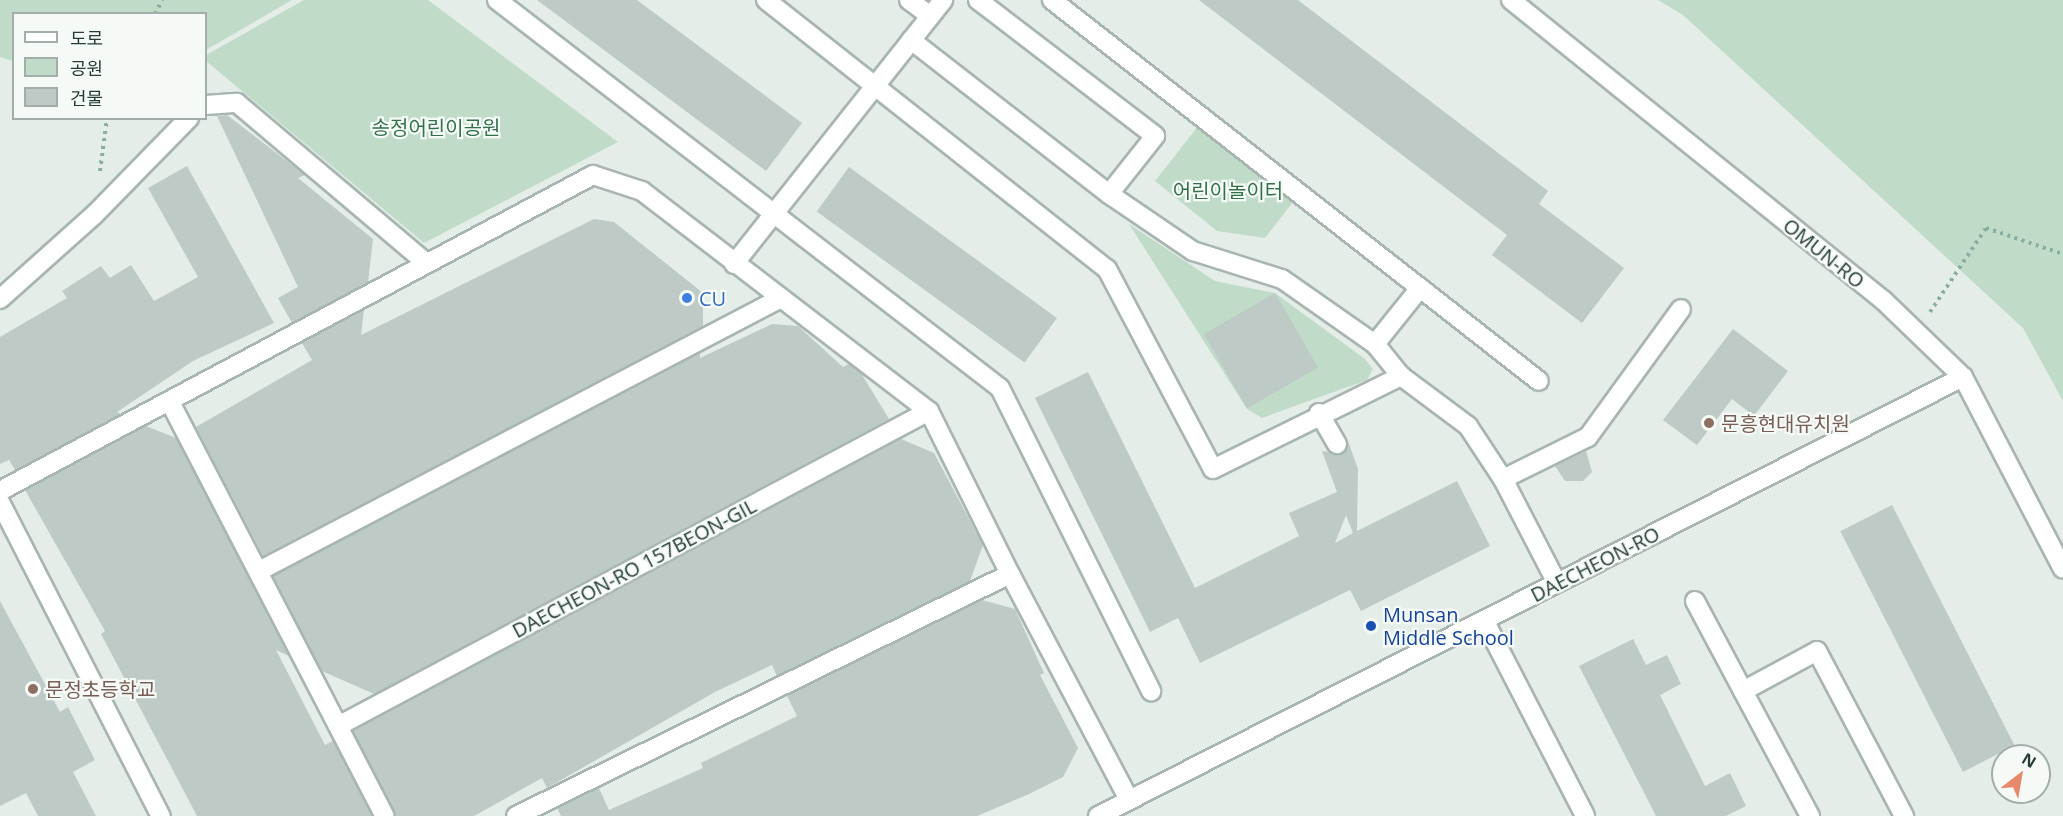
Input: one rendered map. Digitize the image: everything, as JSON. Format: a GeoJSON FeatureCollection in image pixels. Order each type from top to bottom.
{"type":"FeatureCollection","features":[{"type":"Feature","properties":{"kind":"street"},"geometry":{"type":"LineString","coordinates":[[497,0],[775,212],[1000,388],[1151,691]]}},
{"type":"Feature","properties":{"kind":"street"},"geometry":{"type":"LineString","coordinates":[[766,0],[1107,269],[1213,469],[1319,413],[1401,376]]}},
{"type":"Feature","properties":{"kind":"street"},"geometry":{"type":"LineString","coordinates":[[909,0],[930,16]]}},
{"type":"Feature","properties":{"kind":"street"},"geometry":{"type":"LineString","coordinates":[[734,264],[943,0]]}},
{"type":"Feature","properties":{"kind":"street"},"geometry":{"type":"LineString","coordinates":[[978,0],[1155,136],[1109,194]]}},
{"type":"Feature","properties":{"kind":"street"},"geometry":{"type":"LineString","coordinates":[[1052,0],[1539,381]]}},
{"type":"Feature","properties":{"kind":"street","name":"OMUN-RO"},"geometry":{"type":"LineString","coordinates":[[1511,0],[1916,332],[1963,377],[2063,569]]}},
{"type":"Feature","properties":{"kind":"street"},"geometry":{"type":"LineString","coordinates":[[911,40],[1109,194],[1193,250],[1282,279],[1374,344],[1401,376],[1468,426],[1503,479],[1557,583]]}},
{"type":"Feature","properties":{"kind":"street"},"geometry":{"type":"LineString","coordinates":[[207,105],[237,103],[424,261]]}},
{"type":"Feature","properties":{"kind":"street"},"geometry":{"type":"LineString","coordinates":[[0,299],[94,215],[187,120]]}},
{"type":"Feature","properties":{"kind":"street"},"geometry":{"type":"LineString","coordinates":[[0,491],[171,404],[424,261],[593,174],[642,191],[779,299],[929,411],[1010,574],[1129,800]]}},
{"type":"Feature","properties":{"kind":"street"},"geometry":{"type":"LineString","coordinates":[[1374,344],[1420,288]]}},
{"type":"Feature","properties":{"kind":"street"},"geometry":{"type":"LineString","coordinates":[[259,571],[779,299]]}},
{"type":"Feature","properties":{"kind":"street"},"geometry":{"type":"LineString","coordinates":[[1503,479],[1588,437],[1681,309]]}},
{"type":"Feature","properties":{"kind":"street","name":"DAECHEON-RO"},"geometry":{"type":"LineString","coordinates":[[1098,816],[1963,377]]}},
{"type":"Feature","properties":{"kind":"street"},"geometry":{"type":"LineString","coordinates":[[171,404],[340,725],[385,816]]}},
{"type":"Feature","properties":{"kind":"street","name":"DAECHEON-RO 157BEON-GIL"},"geometry":{"type":"LineString","coordinates":[[340,725],[929,411]]}},
{"type":"Feature","properties":{"kind":"street"},"geometry":{"type":"LineString","coordinates":[[1319,413],[1337,444]]}},
{"type":"Feature","properties":{"kind":"street"},"geometry":{"type":"LineString","coordinates":[[0,502],[161,816]]}},
{"type":"Feature","properties":{"kind":"street"},"geometry":{"type":"LineString","coordinates":[[516,816],[1010,574]]}},
{"type":"Feature","properties":{"kind":"street"},"geometry":{"type":"LineString","coordinates":[[1695,601],[1810,816]]}},
{"type":"Feature","properties":{"kind":"street"},"geometry":{"type":"LineString","coordinates":[[1484,620],[1584,816]]}},
{"type":"Feature","properties":{"kind":"street"},"geometry":{"type":"LineString","coordinates":[[1743,691],[1817,651],[1902,815]]}},
{"type":"Feature","properties":{"kind":"path"},"geometry":{"type":"LineString","coordinates":[[1916,332],[1986,228],[2063,254]]}},
{"type":"Feature","properties":{"kind":"green space"},"geometry":{"type":"Polygon","coordinates":[[[0,0],[292,0],[207,49],[207,12],[12,12],[12,61],[0,57],[0,0]]]}},
{"type":"Feature","properties":{"kind":"green space","name":"송정어린이공원"},"geometry":{"type":"Polygon","coordinates":[[[304,0],[428,0],[618,142],[424,243],[207,62],[207,54],[304,0]]]}},
{"type":"Feature","properties":{"kind":"green space"},"geometry":{"type":"Polygon","coordinates":[[[1658,0],[2063,0],[2063,401],[2023,328],[1683,15],[1658,0]]]}},
{"type":"Feature","properties":{"kind":"green space","name":"어린이놀이터"},"geometry":{"type":"Polygon","coordinates":[[[1202,121],[1297,197],[1265,238],[1217,231],[1155,181],[1202,121]]]}},
{"type":"Feature","properties":{"kind":"green space"},"geometry":{"type":"Polygon","coordinates":[[[1129,224],[1215,281],[1275,293],[1365,359],[1373,369],[1367,380],[1262,418],[1247,409],[1129,224]]]}},
{"type":"Feature","properties":{"kind":"building"},"geometry":{"type":"Polygon","coordinates":[[[537,0],[637,0],[802,123],[766,171],[537,0]]]}},
{"type":"Feature","properties":{"kind":"building"},"geometry":{"type":"Polygon","coordinates":[[[1199,0],[1298,0],[1548,191],[1539,204],[1624,268],[1582,323],[1492,255],[1507,235],[1199,0]]]}},
{"type":"Feature","properties":{"kind":"building"},"geometry":{"type":"Polygon","coordinates":[[[227,115],[305,175],[298,178],[373,239],[368,282],[292,323],[278,298],[298,287],[217,116],[227,115]]]}},
{"type":"Feature","properties":{"kind":"building"},"geometry":{"type":"Polygon","coordinates":[[[187,166],[274,323],[193,361],[117,412],[121,414],[15,470],[9,460],[0,464],[0,337],[67,298],[62,291],[101,266],[110,278],[131,265],[154,301],[198,277],[148,188],[187,166]]]}},
{"type":"Feature","properties":{"kind":"building"},"geometry":{"type":"Polygon","coordinates":[[[849,167],[1057,318],[1025,363],[817,211],[849,167]]]}},
{"type":"Feature","properties":{"kind":"building"},"geometry":{"type":"Polygon","coordinates":[[[594,219],[614,222],[703,293],[703,326],[263,556],[196,427],[312,360],[302,343],[364,310],[361,335],[594,219]]]}},
{"type":"Feature","properties":{"kind":"building"},"geometry":{"type":"Polygon","coordinates":[[[1275,293],[1318,367],[1247,408],[1204,334],[1275,293]]]}},
{"type":"Feature","properties":{"kind":"building"},"geometry":{"type":"Polygon","coordinates":[[[772,324],[798,326],[843,367],[849,364],[861,373],[889,419],[374,694],[322,671],[273,576],[700,353],[700,358],[772,324]]]}},
{"type":"Feature","properties":{"kind":"building"},"geometry":{"type":"Polygon","coordinates":[[[1733,329],[1788,371],[1754,416],[1732,399],[1697,445],[1663,420],[1733,329]]]}},
{"type":"Feature","properties":{"kind":"building"},"geometry":{"type":"Polygon","coordinates":[[[1088,372],[1195,588],[1299,536],[1289,513],[1337,492],[1322,451],[1342,454],[1348,441],[1358,469],[1357,531],[1457,481],[1490,546],[1361,611],[1350,590],[1200,663],[1178,618],[1150,632],[1035,398],[1088,372]],[[1346,515],[1335,543],[1353,533],[1346,515]]]}},
{"type":"Feature","properties":{"kind":"building"},"geometry":{"type":"Polygon","coordinates":[[[146,426],[176,438],[289,656],[276,650],[325,745],[333,741],[372,816],[197,816],[101,634],[105,631],[25,490],[146,426]]]}},
{"type":"Feature","properties":{"kind":"building"},"geometry":{"type":"Polygon","coordinates":[[[901,439],[934,453],[983,545],[970,581],[777,676],[772,665],[715,692],[547,788],[542,778],[474,816],[396,816],[353,731],[901,439]]]}},
{"type":"Feature","properties":{"kind":"building"},"geometry":{"type":"Polygon","coordinates":[[[1586,451],[1592,472],[1583,481],[1565,481],[1555,466],[1586,451]]]}},
{"type":"Feature","properties":{"kind":"building"},"geometry":{"type":"Polygon","coordinates":[[[1892,505],[2014,744],[1991,744],[1991,758],[1963,772],[1840,531],[1892,505]]]}},
{"type":"Feature","properties":{"kind":"building"},"geometry":{"type":"Polygon","coordinates":[[[982,600],[1015,609],[1044,673],[1040,675],[1078,748],[1063,777],[977,816],[561,816],[557,808],[599,788],[609,810],[703,768],[701,763],[797,716],[787,696],[982,600]]]}},
{"type":"Feature","properties":{"kind":"building","name":"문정초등학교"},"geometry":{"type":"Polygon","coordinates":[[[0,601],[60,712],[68,707],[95,760],[73,772],[96,816],[38,816],[26,793],[0,806],[0,601]]]}},
{"type":"Feature","properties":{"kind":"building"},"geometry":{"type":"Polygon","coordinates":[[[1633,639],[1646,665],[1667,655],[1681,684],[1660,695],[1705,786],[1730,773],[1746,806],[1726,816],[1656,816],[1579,666],[1633,639]]]}},
{"type":"Feature","properties":{"kind":"place","name":"CU"},"geometry":{"type":"Point","coordinates":[687,298]}},
{"type":"Feature","properties":{"kind":"place","name":"문흥현대유치원"},"geometry":{"type":"Point","coordinates":[1709,423]}},
{"type":"Feature","properties":{"kind":"place","name":"Munsan Middle School"},"geometry":{"type":"Point","coordinates":[1371,626]}},
{"type":"Feature","properties":{"kind":"place","name":"문정초등학교"},"geometry":{"type":"Point","coordinates":[33,689]}}]}
